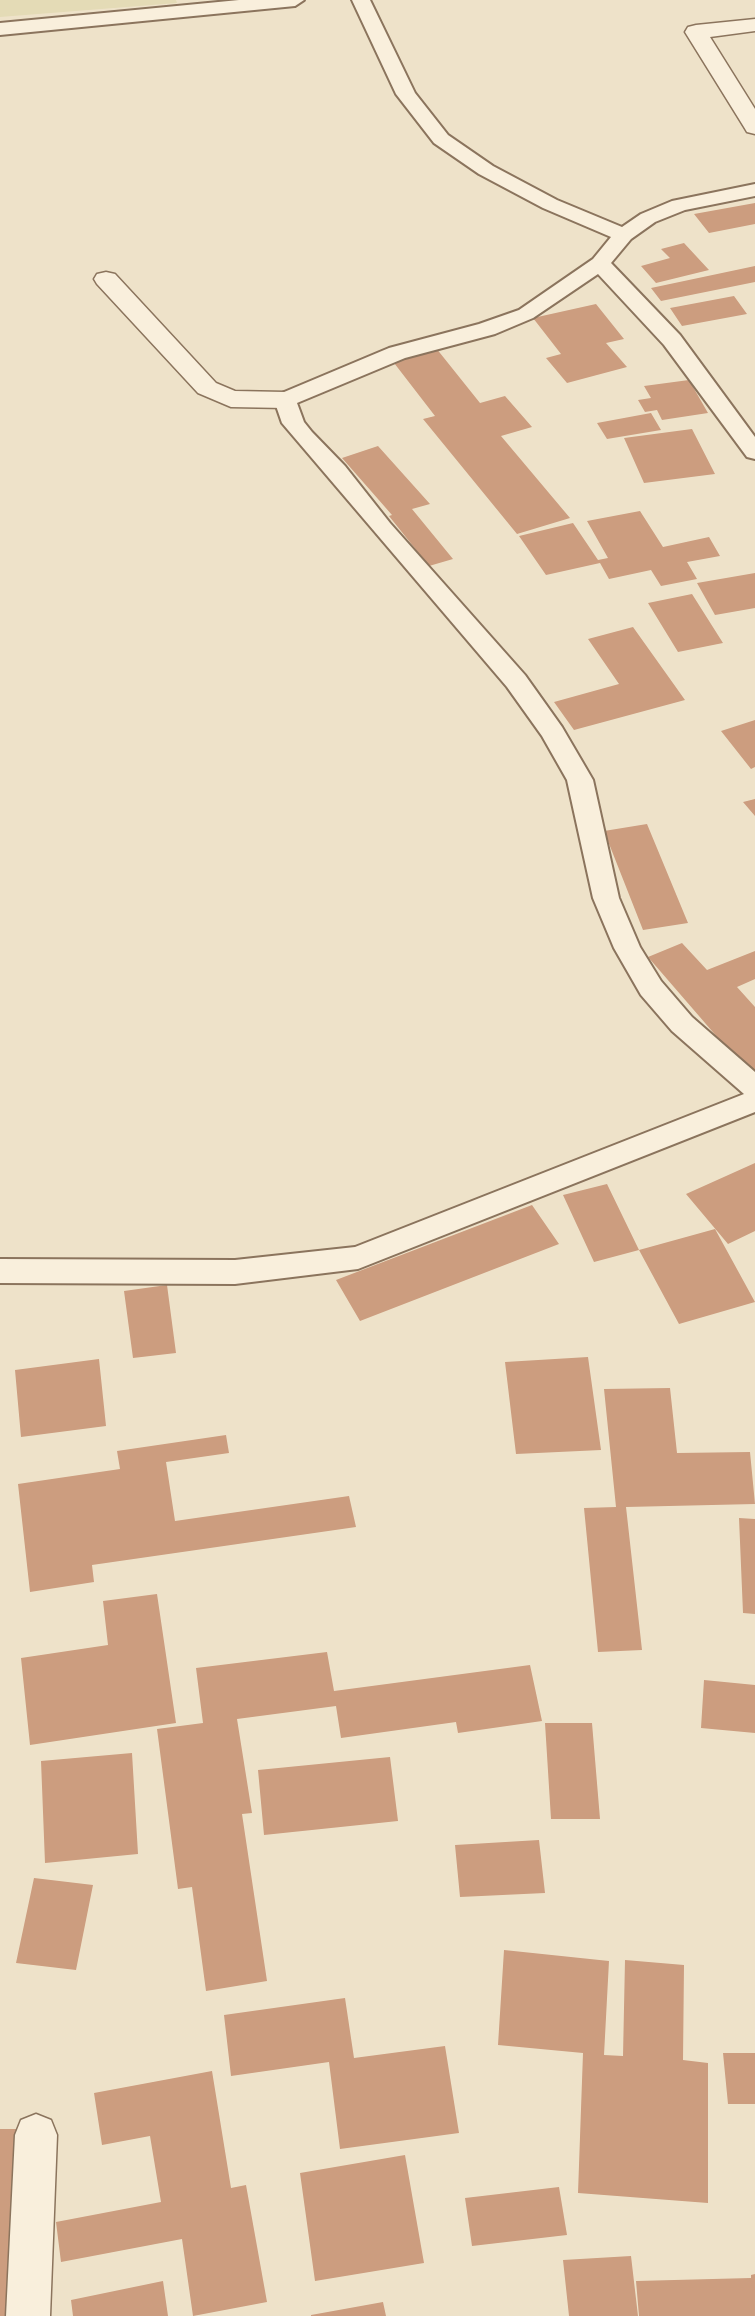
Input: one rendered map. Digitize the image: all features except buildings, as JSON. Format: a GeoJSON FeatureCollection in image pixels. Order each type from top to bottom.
{"type":"FeatureCollection","features":[{"type":"Feature","properties":{"kind":"street"},"geometry":{"type":"LineString","coordinates":[[755,25],[696,32],[755,127]]}},
{"type":"Feature","properties":{"kind":"street"},"geometry":{"type":"LineString","coordinates":[[106,279],[207,388],[219,396],[238,400],[285,400]]}},
{"type":"Feature","properties":{"kind":"street"},"geometry":{"type":"LineString","coordinates":[[28,2316],[36,2135]]}},
{"type":"Feature","properties":{"kind":"lane"},"geometry":{"type":"LineString","coordinates":[[0,29],[295,0]]}},
{"type":"Feature","properties":{"kind":"lane"},"geometry":{"type":"LineString","coordinates":[[361,0],[406,94],[441,139],[486,170],[550,204],[624,235]]}},
{"type":"Feature","properties":{"kind":"lane"},"geometry":{"type":"LineString","coordinates":[[755,190],[679,205],[648,218],[624,235],[600,263],[526,314],[487,329],[397,353],[285,400],[293,423],[304,437],[337,471],[382,528],[516,681],[553,733],[580,780],[606,897],[627,948],[651,988],[682,1024],[755,1088]]}},
{"type":"Feature","properties":{"kind":"lane"},"geometry":{"type":"LineString","coordinates":[[600,263],[672,340],[755,452]]}},
{"type":"Feature","properties":{"kind":"lane"},"geometry":{"type":"LineString","coordinates":[[0,1272],[235,1272],[358,1258],[755,1101]]}},
{"type":"Feature","properties":{"kind":"shaded area"},"geometry":{"type":"Polygon","coordinates":[[[0,0],[176,0],[177,3],[0,17],[0,0]]]}}]}
